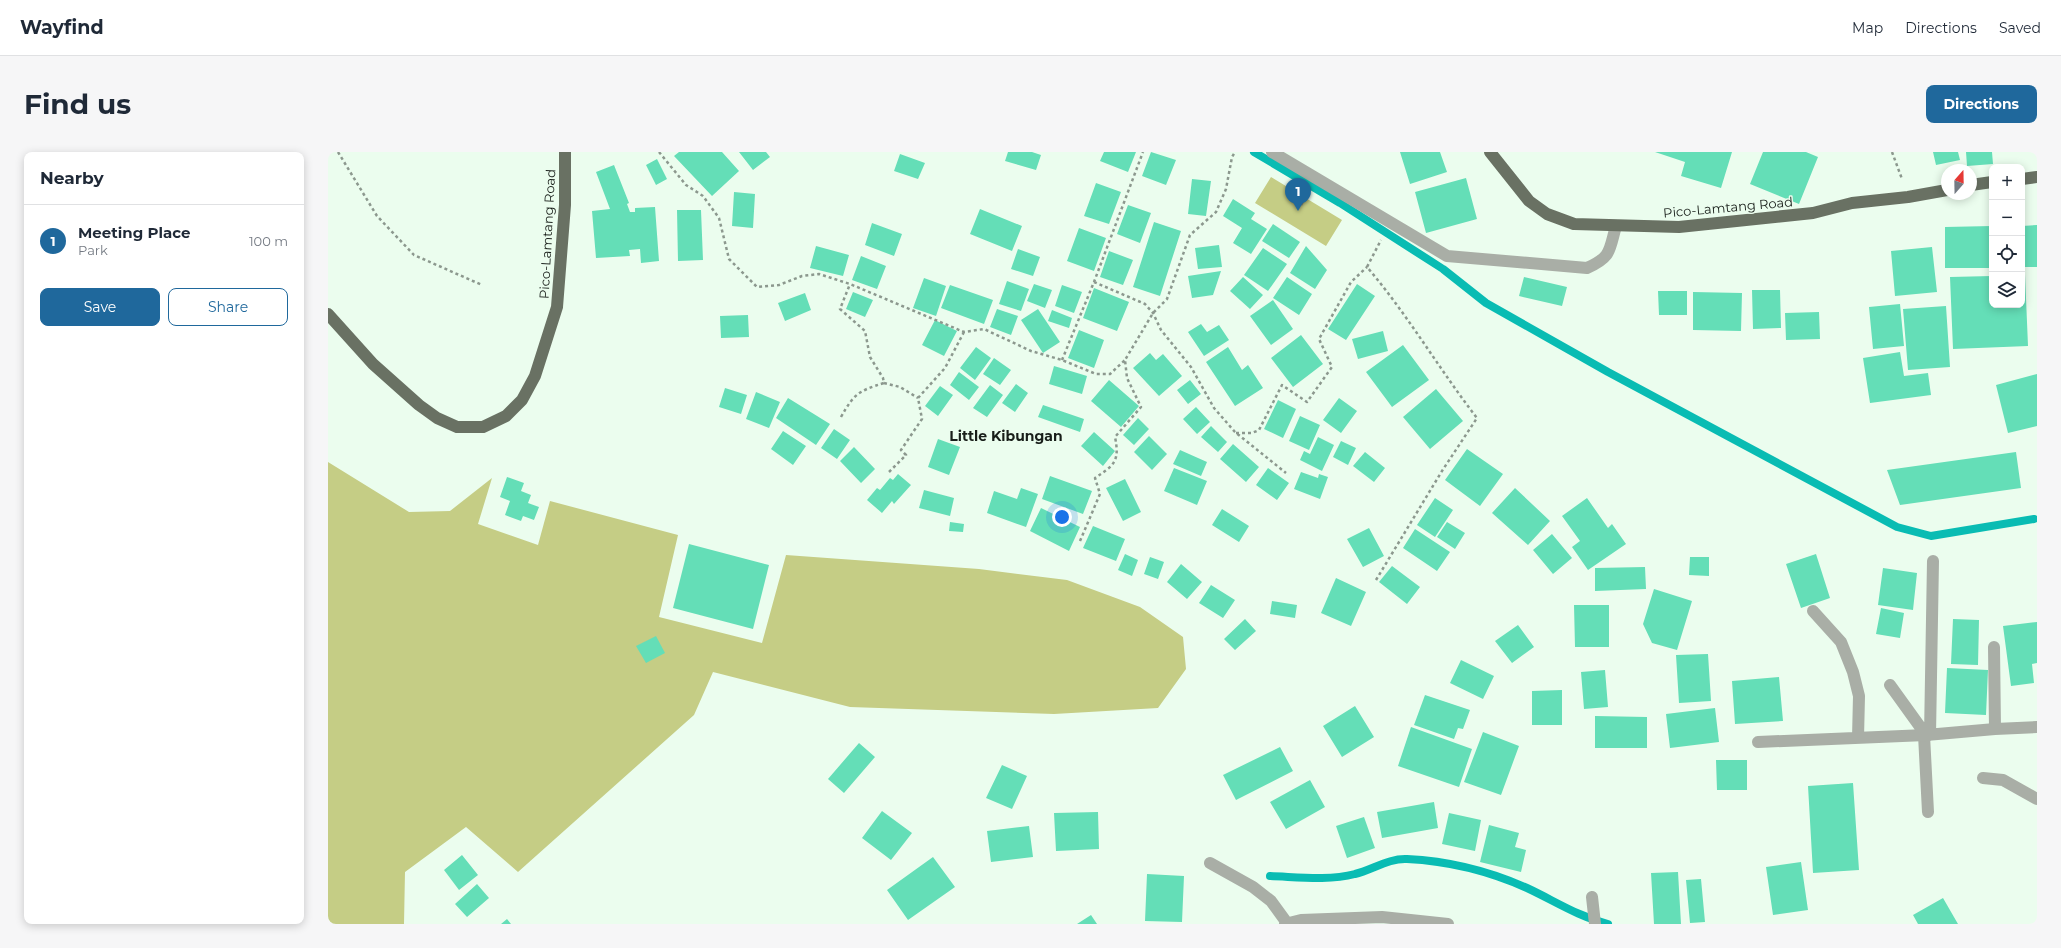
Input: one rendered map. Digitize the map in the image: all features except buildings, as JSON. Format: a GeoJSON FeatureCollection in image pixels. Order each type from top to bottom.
{"type":"FeatureCollection","features":[{"type":"Feature","properties":{"kind":"main road","name":"Pico-Lamtang Road"},"geometry":{"type":"LineString","coordinates":[[328,314],[373,364],[419,405],[437,418],[457,427],[483,427],[506,416],[522,400],[535,376],[558,307],[566,205],[565,152]]}},
{"type":"Feature","properties":{"kind":"main road","name":"Pico-Lamtang Road"},"geometry":{"type":"LineString","coordinates":[[1490,152],[1529,201],[1547,214],[1574,224],[1679,227],[1813,213],[1852,203],[1908,197],[1941,191]]}},
{"type":"Feature","properties":{"kind":"main road"},"geometry":{"type":"LineString","coordinates":[[2025,179],[2037,177]]}},
{"type":"Feature","properties":{"kind":"main road"},"geometry":{"type":"LineString","coordinates":[[1977,184],[1989,182]]}},
{"type":"Feature","properties":{"kind":"street"},"geometry":{"type":"LineString","coordinates":[[1272,152],[1447,256],[1588,268],[1601,262],[1607,256],[1616,226]]}},
{"type":"Feature","properties":{"kind":"street"},"geometry":{"type":"LineString","coordinates":[[1928,812],[1927,735],[1933,560]]}},
{"type":"Feature","properties":{"kind":"street"},"geometry":{"type":"LineString","coordinates":[[1814,611],[1841,642],[1853,672],[1859,696],[1858,738]]}},
{"type":"Feature","properties":{"kind":"street"},"geometry":{"type":"LineString","coordinates":[[1994,647],[1995,729]]}},
{"type":"Feature","properties":{"kind":"street"},"geometry":{"type":"LineString","coordinates":[[1890,685],[1927,735]]}},
{"type":"Feature","properties":{"kind":"street"},"geometry":{"type":"LineString","coordinates":[[1758,742],[1927,735],[1995,729],[2037,728]]}},
{"type":"Feature","properties":{"kind":"street"},"geometry":{"type":"LineString","coordinates":[[1984,778],[2003,780],[2037,799]]}},
{"type":"Feature","properties":{"kind":"street"},"geometry":{"type":"LineString","coordinates":[[1210,863],[1253,887],[1271,901],[1286,924],[1308,919],[1382,917],[1448,924]]}},
{"type":"Feature","properties":{"kind":"street"},"geometry":{"type":"LineString","coordinates":[[1592,897],[1595,924]]}},
{"type":"Feature","properties":{"kind":"path"},"geometry":{"type":"LineString","coordinates":[[338,152],[377,216],[414,255],[482,285]]}},
{"type":"Feature","properties":{"kind":"path"},"geometry":{"type":"LineString","coordinates":[[659,152],[686,185],[703,196],[719,218],[729,259],[757,287],[779,285],[802,276],[818,274],[850,284],[911,311],[935,318],[964,332],[984,329],[1031,351],[1062,360],[1096,374],[1110,374],[1125,360],[1153,313],[1167,299],[1190,235],[1216,212],[1226,188],[1232,157],[1235,152]]}},
{"type":"Feature","properties":{"kind":"path"},"geometry":{"type":"LineString","coordinates":[[1062,360],[1094,282],[1143,152]]}},
{"type":"Feature","properties":{"kind":"path"},"geometry":{"type":"LineString","coordinates":[[1892,152],[1908,197]]}},
{"type":"Feature","properties":{"kind":"path"},"geometry":{"type":"LineString","coordinates":[[1301,205],[1305,198]]}},
{"type":"Feature","properties":{"kind":"path"},"geometry":{"type":"LineString","coordinates":[[1235,432],[1252,433],[1259,430],[1282,385],[1307,402],[1332,367],[1319,339],[1351,282],[1367,267],[1379,245]]}},
{"type":"Feature","properties":{"kind":"path"},"geometry":{"type":"LineString","coordinates":[[1367,267],[1390,293],[1449,382],[1477,418],[1442,471],[1376,580]]}},
{"type":"Feature","properties":{"kind":"path"},"geometry":{"type":"LineString","coordinates":[[1094,282],[1145,304],[1153,313],[1161,330],[1191,367],[1214,408],[1235,432],[1286,473]]}},
{"type":"Feature","properties":{"kind":"path"},"geometry":{"type":"LineString","coordinates":[[850,284],[840,308],[865,331],[870,357],[883,378],[884,383]]}},
{"type":"Feature","properties":{"kind":"path"},"geometry":{"type":"LineString","coordinates":[[918,398],[945,368],[964,332]]}},
{"type":"Feature","properties":{"kind":"path"},"geometry":{"type":"LineString","coordinates":[[1080,541],[1100,494],[1095,478],[1113,466],[1118,452],[1115,437],[1141,407],[1127,378],[1125,360]]}},
{"type":"Feature","properties":{"kind":"path"},"geometry":{"type":"LineString","coordinates":[[840,417],[853,397],[869,388],[884,383],[900,387],[918,398],[922,419],[901,450],[906,455],[889,472]]}},
{"type":"Feature","properties":{"kind":"green space"},"geometry":{"type":"Polygon","coordinates":[[[1271,177],[1342,220],[1326,246],[1255,203],[1271,177]]]}},
{"type":"Feature","properties":{"kind":"green space"},"geometry":{"type":"Polygon","coordinates":[[[328,462],[409,512],[450,511],[492,478],[478,524],[538,545],[550,501],[678,535],[659,617],[762,643],[786,555],[979,569],[1067,580],[1140,607],[1183,637],[1186,669],[1158,708],[1054,714],[850,707],[713,672],[694,715],[518,872],[466,827],[405,872],[404,924],[328,924],[328,462]]]}},
{"type":"Feature","properties":{"kind":"waterway"},"geometry":{"type":"LineString","coordinates":[[1254,152],[1340,203],[1443,269],[1486,303],[1608,372],[1897,527],[1931,536],[2034,519]]}},
{"type":"Feature","properties":{"kind":"waterway"},"geometry":{"type":"LineString","coordinates":[[1270,876],[1313,878],[1334,877],[1355,874],[1387,862],[1400,859],[1438,862],[1468,868],[1513,882],[1576,913],[1608,924]]}},
{"type":"Feature","properties":{"kind":"place","name":"Meeting Place"},"geometry":{"type":"Point","coordinates":[1298,211]}},
{"type":"Feature","properties":{"kind":"district","name":"Little Kibungan"},"geometry":{"type":"Point","coordinates":[1006,436]}}]}
